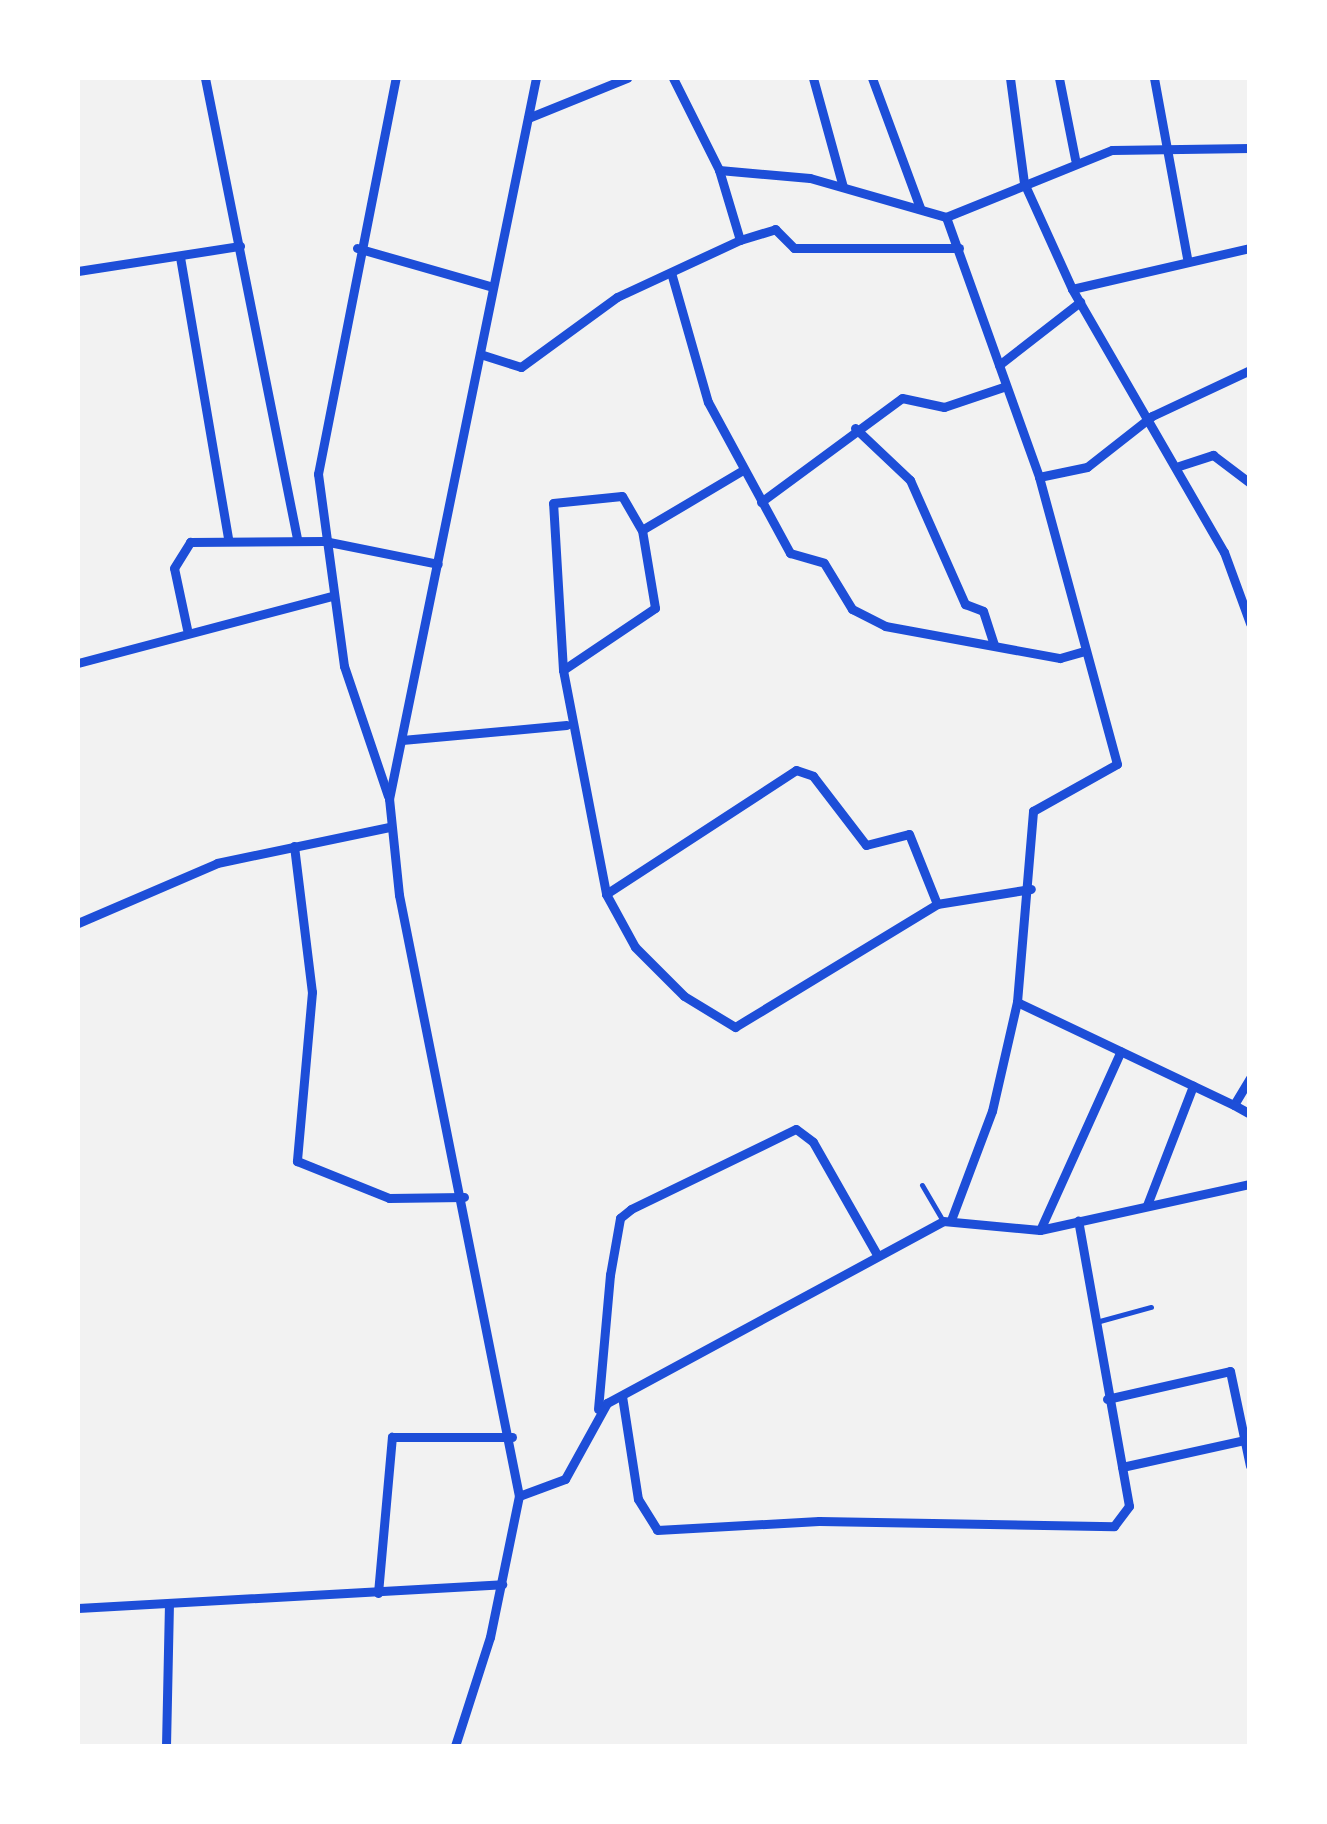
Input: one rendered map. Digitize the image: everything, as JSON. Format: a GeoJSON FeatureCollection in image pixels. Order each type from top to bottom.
{"type":"FeatureCollection","features":[{"type":"Feature","properties":{"kind":"street"},"geometry":{"type":"LineString","coordinates":[[204,78],[298,539]]}},
{"type":"Feature","properties":{"kind":"street"},"geometry":{"type":"LineString","coordinates":[[389,799],[353,698],[332,596],[318,474],[357,248],[396,78]]}},
{"type":"Feature","properties":{"kind":"street"},"geometry":{"type":"LineString","coordinates":[[455,1746],[502,1584],[519,1496],[512,1437],[389,827],[389,799],[536,78]]}},
{"type":"Feature","properties":{"kind":"street"},"geometry":{"type":"LineString","coordinates":[[528,118],[626,78]]}},
{"type":"Feature","properties":{"kind":"street"},"geometry":{"type":"LineString","coordinates":[[673,78],[719,170],[740,240]]}},
{"type":"Feature","properties":{"kind":"street"},"geometry":{"type":"LineString","coordinates":[[813,78],[843,187]]}},
{"type":"Feature","properties":{"kind":"street"},"geometry":{"type":"LineString","coordinates":[[872,78],[920,208]]}},
{"type":"Feature","properties":{"kind":"street"},"geometry":{"type":"LineString","coordinates":[[1010,78],[1024,183],[1072,289],[1152,416],[1178,466],[1250,623]]}},
{"type":"Feature","properties":{"kind":"street"},"geometry":{"type":"LineString","coordinates":[[1058,78],[1075,160]]}},
{"type":"Feature","properties":{"kind":"street"},"geometry":{"type":"LineString","coordinates":[[1154,78],[1186,258]]}},
{"type":"Feature","properties":{"kind":"street"},"geometry":{"type":"LineString","coordinates":[[719,170],[843,187],[946,217],[1075,160],[1168,147],[1250,148]]}},
{"type":"Feature","properties":{"kind":"street"},"geometry":{"type":"LineString","coordinates":[[946,217],[1039,478],[1116,768],[1037,804],[1017,1002],[992,1111],[947,1221]]}},
{"type":"Feature","properties":{"kind":"street"},"geometry":{"type":"LineString","coordinates":[[480,354],[521,367],[617,297],[672,276],[740,240],[774,229],[794,248],[959,248]]}},
{"type":"Feature","properties":{"kind":"street"},"geometry":{"type":"LineString","coordinates":[[78,271],[240,246]]}},
{"type":"Feature","properties":{"kind":"street"},"geometry":{"type":"LineString","coordinates":[[357,248],[494,288]]}},
{"type":"Feature","properties":{"kind":"street"},"geometry":{"type":"LineString","coordinates":[[1072,289],[1186,258],[1250,248]]}},
{"type":"Feature","properties":{"kind":"street"},"geometry":{"type":"LineString","coordinates":[[180,257],[228,540]]}},
{"type":"Feature","properties":{"kind":"street"},"geometry":{"type":"LineString","coordinates":[[672,276],[708,402],[790,553],[824,563],[858,614],[1060,658],[1085,651]]}},
{"type":"Feature","properties":{"kind":"street"},"geometry":{"type":"LineString","coordinates":[[999,365],[1080,302]]}},
{"type":"Feature","properties":{"kind":"street"},"geometry":{"type":"LineString","coordinates":[[1039,478],[1087,467],[1152,416],[1250,370]]}},
{"type":"Feature","properties":{"kind":"street"},"geometry":{"type":"LineString","coordinates":[[760,502],[854,428],[906,396],[944,407],[1006,386]]}},
{"type":"Feature","properties":{"kind":"street"},"geometry":{"type":"LineString","coordinates":[[854,428],[910,480],[965,604],[982,610],[994,645]]}},
{"type":"Feature","properties":{"kind":"street"},"geometry":{"type":"LineString","coordinates":[[1178,466],[1213,454],[1250,483]]}},
{"type":"Feature","properties":{"kind":"street"},"geometry":{"type":"LineString","coordinates":[[642,530],[743,470]]}},
{"type":"Feature","properties":{"kind":"street"},"geometry":{"type":"LineString","coordinates":[[562,670],[655,608],[642,530],[622,496],[553,504],[562,670],[566,725],[606,894],[635,946],[684,996],[735,1027],[937,904],[1031,890]]}},
{"type":"Feature","properties":{"kind":"street"},"geometry":{"type":"LineString","coordinates":[[187,629],[176,553],[228,540],[298,539],[438,564]]}},
{"type":"Feature","properties":{"kind":"street"},"geometry":{"type":"LineString","coordinates":[[1238,592],[1250,588]]}},
{"type":"Feature","properties":{"kind":"street"},"geometry":{"type":"LineString","coordinates":[[78,663],[187,629],[332,596]]}},
{"type":"Feature","properties":{"kind":"street"},"geometry":{"type":"LineString","coordinates":[[402,740],[566,725]]}},
{"type":"Feature","properties":{"kind":"street"},"geometry":{"type":"LineString","coordinates":[[606,894],[716,830],[796,770],[813,776],[866,845],[909,834],[937,904]]}},
{"type":"Feature","properties":{"kind":"street"},"geometry":{"type":"LineString","coordinates":[[78,923],[217,863],[389,827]]}},
{"type":"Feature","properties":{"kind":"street"},"geometry":{"type":"LineString","coordinates":[[294,846],[312,992],[297,1161],[389,1198],[464,1197]]}},
{"type":"Feature","properties":{"kind":"street"},"geometry":{"type":"LineString","coordinates":[[1017,1002],[1250,1114]]}},
{"type":"Feature","properties":{"kind":"street"},"geometry":{"type":"LineString","coordinates":[[1040,1230],[1121,1051]]}},
{"type":"Feature","properties":{"kind":"street"},"geometry":{"type":"LineString","coordinates":[[1234,1105],[1250,1078]]}},
{"type":"Feature","properties":{"kind":"street"},"geometry":{"type":"LineString","coordinates":[[1147,1205],[1193,1086]]}},
{"type":"Feature","properties":{"kind":"street"},"geometry":{"type":"LineString","coordinates":[[519,1496],[566,1479],[598,1409],[610,1275],[620,1218],[631,1209],[796,1129],[813,1142],[876,1253]]}},
{"type":"Feature","properties":{"kind":"street"},"geometry":{"type":"LineString","coordinates":[[598,1409],[876,1253],[947,1221],[1040,1230],[1250,1184]]}},
{"type":"Feature","properties":{"kind":"street"},"geometry":{"type":"LineString","coordinates":[[622,1396],[638,1499],[648,1523],[668,1532],[820,1521],[1093,1530],[1130,1513],[1078,1221]]}},
{"type":"Feature","properties":{"kind":"street"},"geometry":{"type":"LineString","coordinates":[[1108,1399],[1230,1371],[1250,1466]]}},
{"type":"Feature","properties":{"kind":"street"},"geometry":{"type":"LineString","coordinates":[[378,1593],[392,1437],[512,1437]]}},
{"type":"Feature","properties":{"kind":"street"},"geometry":{"type":"LineString","coordinates":[[1122,1467],[1245,1440]]}},
{"type":"Feature","properties":{"kind":"street"},"geometry":{"type":"LineString","coordinates":[[78,1608],[169,1606],[502,1584]]}},
{"type":"Feature","properties":{"kind":"street"},"geometry":{"type":"LineString","coordinates":[[166,1746],[169,1606]]}},
{"type":"Feature","properties":{"kind":"lane"},"geometry":{"type":"LineString","coordinates":[[922,1185],[947,1221]]}},
{"type":"Feature","properties":{"kind":"lane"},"geometry":{"type":"LineString","coordinates":[[1095,1322],[1151,1308]]}}]}
